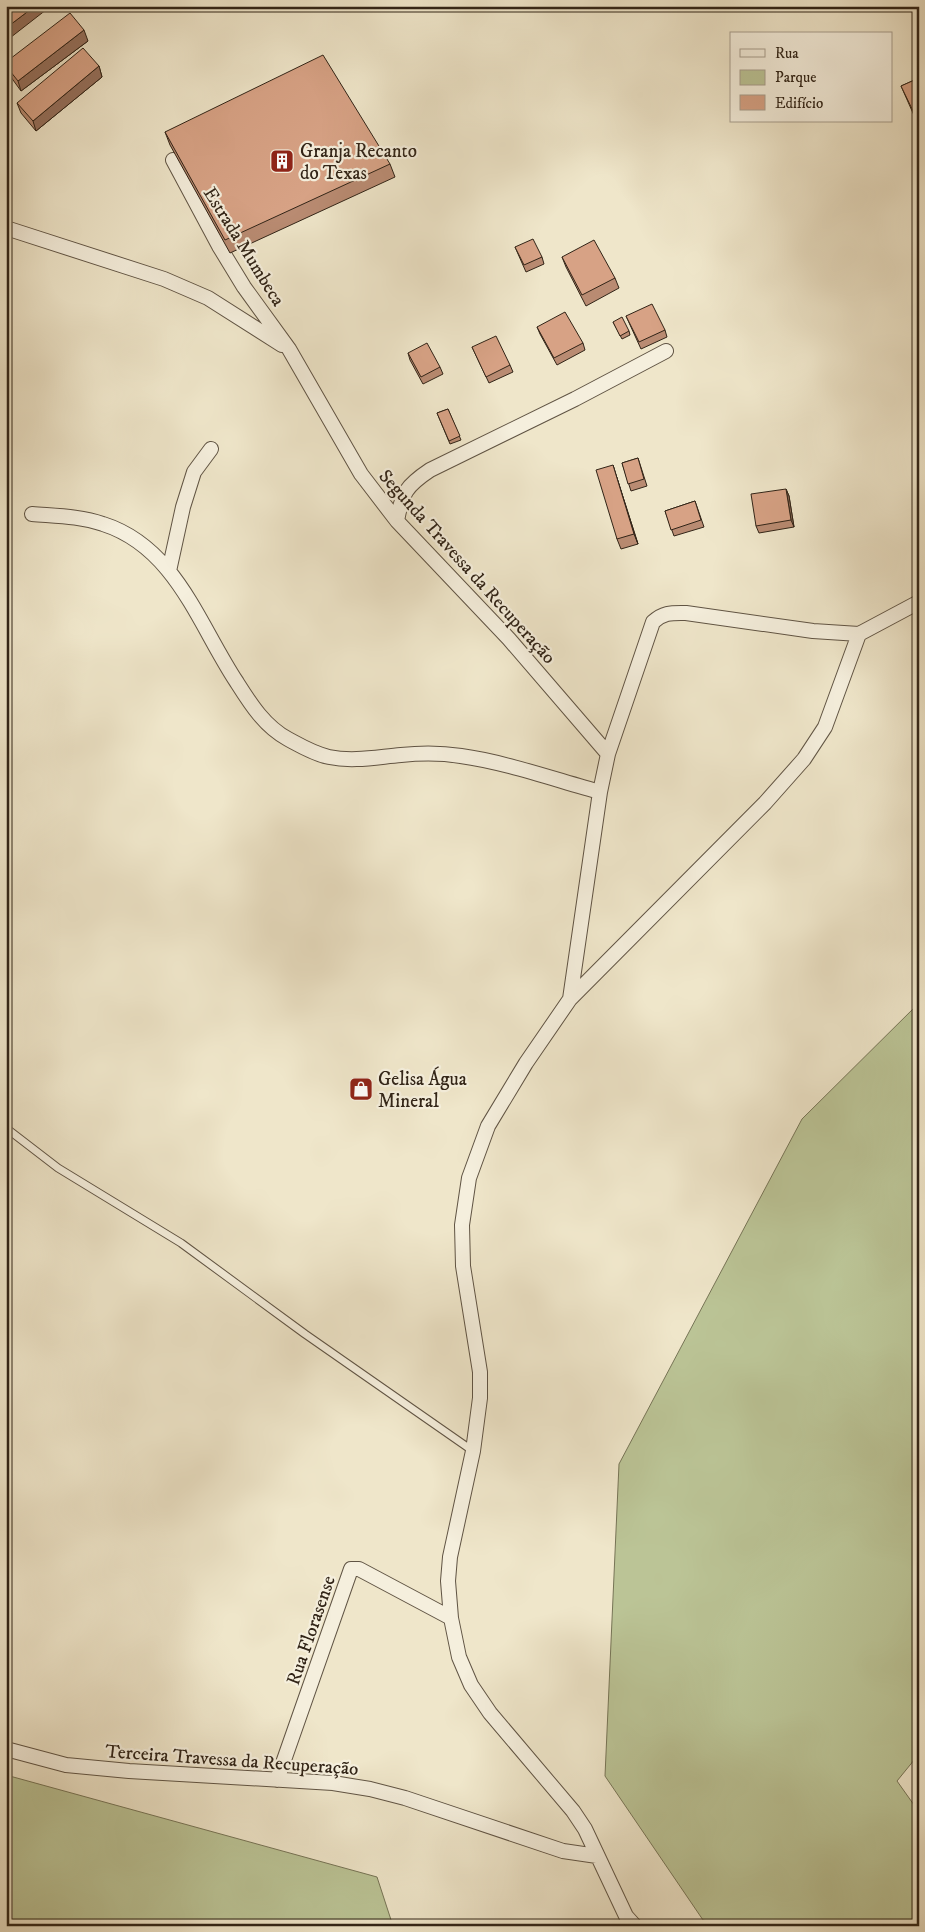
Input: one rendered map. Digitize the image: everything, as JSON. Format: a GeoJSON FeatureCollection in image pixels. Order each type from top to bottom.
{"type":"FeatureCollection","features":[{"type":"Feature","properties":{"kind":"street","name":"Estrada Mumbeca"},"geometry":{"type":"LineString","coordinates":[[173,160],[224,254],[289,349]]}},
{"type":"Feature","properties":{"kind":"street","name":"Segunda Travessa da Recuperação"},"geometry":{"type":"LineString","coordinates":[[6,228],[164,279],[208,298],[289,349],[361,474],[397,521],[509,639],[608,754]]}},
{"type":"Feature","properties":{"kind":"street"},"geometry":{"type":"LineString","coordinates":[[397,521],[404,491],[414,480],[430,470],[575,400],[666,351]]}},
{"type":"Feature","properties":{"kind":"street"},"geometry":{"type":"LineString","coordinates":[[169,571],[183,507],[194,472],[211,449]]}},
{"type":"Feature","properties":{"kind":"street"},"geometry":{"type":"LineString","coordinates":[[32,514],[76,518],[104,524],[132,538],[160,559],[180,585],[214,646],[266,724],[312,752],[330,757],[356,759],[404,754],[461,756],[600,792]]}},
{"type":"Feature","properties":{"kind":"street"},"geometry":{"type":"LineString","coordinates":[[570,999],[600,792],[608,754],[635,680],[653,622],[660,616],[669,613],[686,613],[812,631],[859,634],[919,602]]}},
{"type":"Feature","properties":{"kind":"street"},"geometry":{"type":"LineString","coordinates":[[635,1926],[626,1916],[585,1829],[574,1811],[490,1713],[471,1685],[458,1657],[451,1618],[448,1581],[450,1557],[473,1451],[480,1398],[480,1372],[463,1266],[462,1225],[469,1178],[488,1126],[526,1064],[570,999],[766,803],[804,759],[825,727],[859,634]]}},
{"type":"Feature","properties":{"kind":"street","name":"Rua Florasense"},"geometry":{"type":"LineString","coordinates":[[277,1780],[351,1569],[359,1569],[451,1618]]}},
{"type":"Feature","properties":{"kind":"street","name":"Terceira Travessa da Recuperação"},"geometry":{"type":"LineString","coordinates":[[6,1749],[66,1765],[332,1783],[370,1789],[405,1798],[563,1851],[597,1856]]}},
{"type":"Feature","properties":{"kind":"lane"},"geometry":{"type":"LineString","coordinates":[[6,1128],[58,1168],[181,1243],[306,1334],[473,1451]]}},
{"type":"Feature","properties":{"kind":"green space"},"geometry":{"type":"Polygon","coordinates":[[[919,1003],[919,1754],[897,1781],[919,1812],[919,1926],[727,1926],[703,1920],[605,1776],[619,1464],[802,1119],[919,1003]]]}},
{"type":"Feature","properties":{"kind":"green space"},"geometry":{"type":"Polygon","coordinates":[[[6,1775],[377,1877],[393,1926],[6,1926],[6,1775]]]}},
{"type":"Feature","properties":{"kind":"building"},"geometry":{"type":"Polygon","coordinates":[[[6,6],[35,6],[6,28],[6,6]]]}},
{"type":"Feature","properties":{"kind":"building"},"geometry":{"type":"Polygon","coordinates":[[[70,13],[84,30],[18,81],[6,66],[6,62],[70,13]]]}},
{"type":"Feature","properties":{"kind":"building"},"geometry":{"type":"Polygon","coordinates":[[[83,48],[99,66],[33,121],[17,103],[83,48]]]}},
{"type":"Feature","properties":{"kind":"building","name":"Granja Recanto do Texas"},"geometry":{"type":"Polygon","coordinates":[[[323,55],[390,164],[225,240],[165,132],[323,55]]]}},
{"type":"Feature","properties":{"kind":"building"},"geometry":{"type":"Polygon","coordinates":[[[919,78],[919,110],[914,113],[901,86],[919,78]]]}},
{"type":"Feature","properties":{"kind":"building"},"geometry":{"type":"Polygon","coordinates":[[[533,239],[542,257],[524,265],[515,247],[533,239]]]}},
{"type":"Feature","properties":{"kind":"building"},"geometry":{"type":"Polygon","coordinates":[[[594,240],[615,278],[582,295],[562,257],[594,240]]]}},
{"type":"Feature","properties":{"kind":"building"},"geometry":{"type":"Polygon","coordinates":[[[652,304],[665,330],[639,342],[626,316],[652,304]]]}},
{"type":"Feature","properties":{"kind":"building"},"geometry":{"type":"Polygon","coordinates":[[[565,312],[583,343],[554,358],[537,327],[565,312]]]}},
{"type":"Feature","properties":{"kind":"building"},"geometry":{"type":"Polygon","coordinates":[[[622,317],[629,331],[620,336],[613,322],[622,317]]]}},
{"type":"Feature","properties":{"kind":"building"},"geometry":{"type":"Polygon","coordinates":[[[496,336],[510,365],[486,377],[472,347],[496,336]]]}},
{"type":"Feature","properties":{"kind":"building"},"geometry":{"type":"Polygon","coordinates":[[[427,343],[440,367],[421,377],[408,353],[427,343]]]}},
{"type":"Feature","properties":{"kind":"building"},"geometry":{"type":"Polygon","coordinates":[[[448,409],[460,436],[449,441],[437,413],[448,409]]]}},
{"type":"Feature","properties":{"kind":"building"},"geometry":{"type":"Polygon","coordinates":[[[638,458],[644,479],[628,484],[622,463],[638,458]]]}},
{"type":"Feature","properties":{"kind":"building"},"geometry":{"type":"Polygon","coordinates":[[[613,465],[634,534],[617,539],[596,470],[613,465]]]}},
{"type":"Feature","properties":{"kind":"building"},"geometry":{"type":"Polygon","coordinates":[[[786,489],[791,520],[756,526],[751,494],[786,489]]]}},
{"type":"Feature","properties":{"kind":"building"},"geometry":{"type":"Polygon","coordinates":[[[695,501],[701,520],[671,530],[665,511],[695,501]]]}},
{"type":"Feature","properties":{"kind":"place","name":"Granja Recanto do Texas"},"geometry":{"type":"Point","coordinates":[282,161]}},
{"type":"Feature","properties":{"kind":"place","name":"Gelisa Água Mineral"},"geometry":{"type":"Point","coordinates":[361,1089]}}]}
